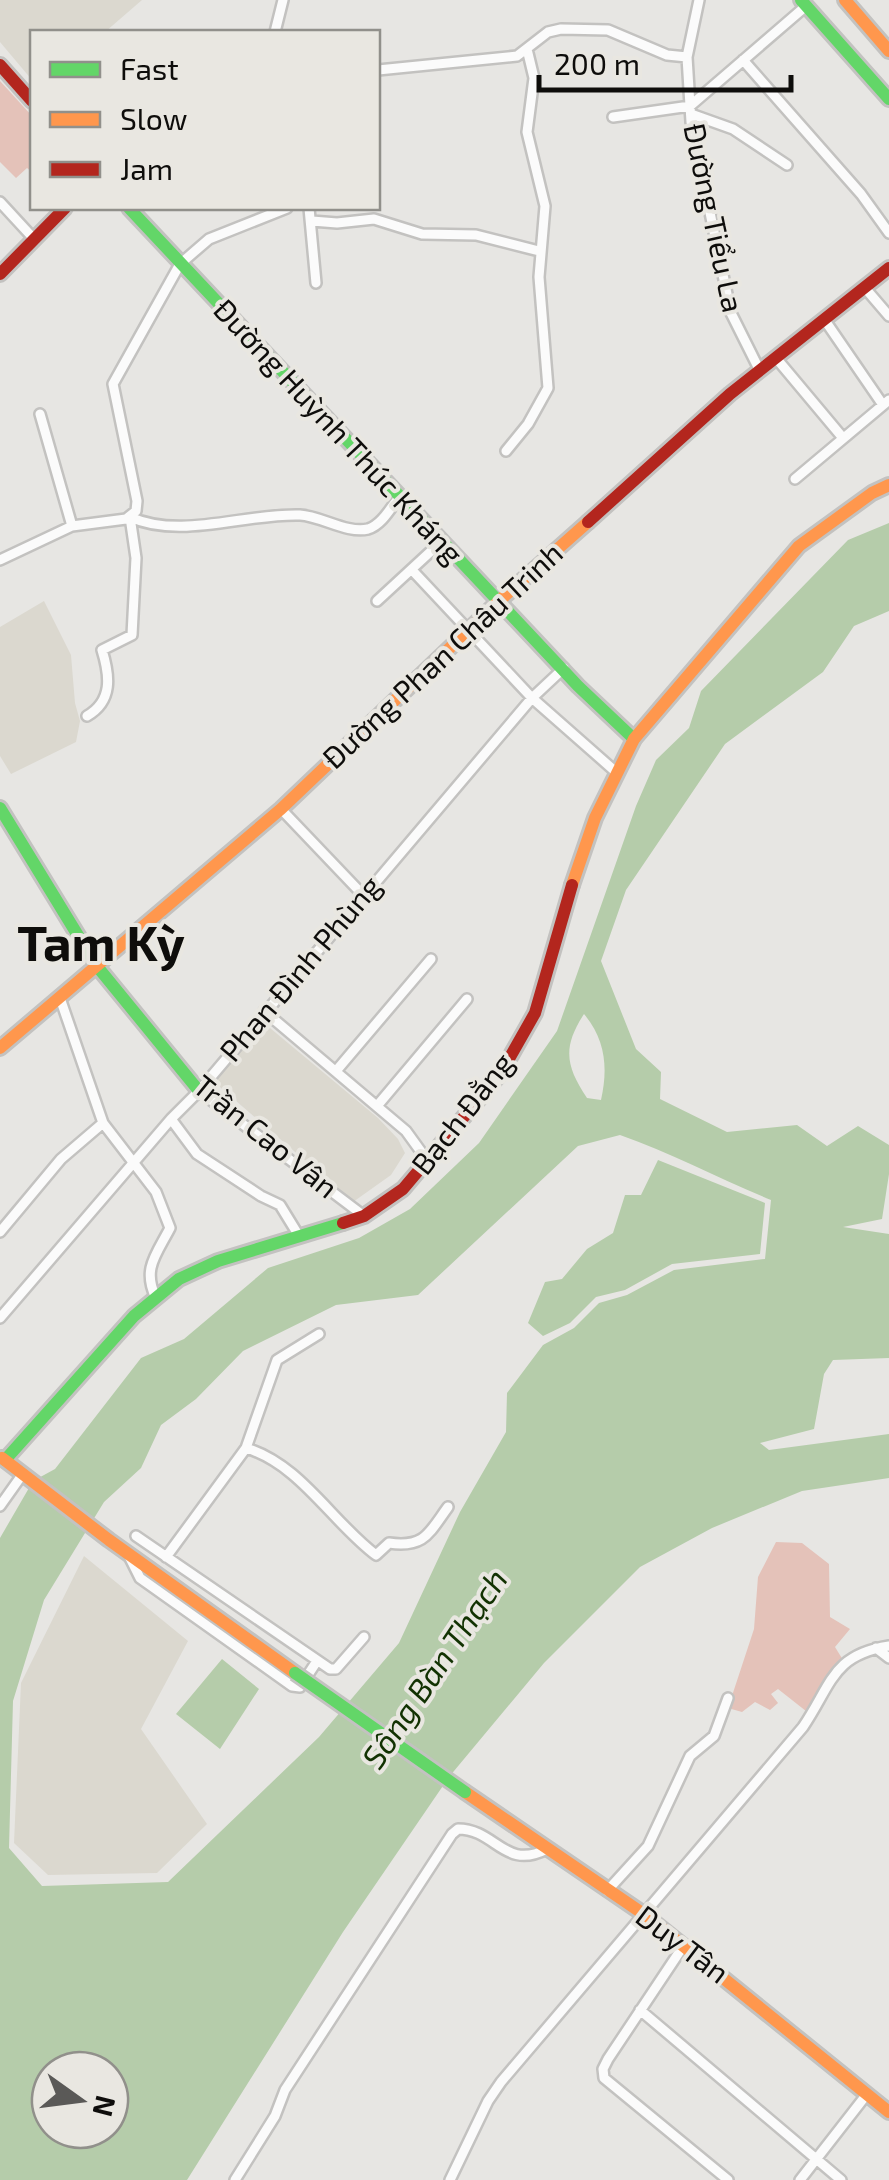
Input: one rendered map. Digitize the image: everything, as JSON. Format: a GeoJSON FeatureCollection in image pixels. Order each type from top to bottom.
{"type":"FeatureCollection","features":[{"type":"Feature","properties":{"kind":"street"},"geometry":{"type":"LineString","coordinates":[[276,30],[283,0]]}},
{"type":"Feature","properties":{"kind":"street","name":"Đường Tiểu La"},"geometry":{"type":"LineString","coordinates":[[699,0],[687,57],[690,110],[730,314],[760,371]]}},
{"type":"Feature","properties":{"kind":"street"},"geometry":{"type":"LineString","coordinates":[[845,0],[889,50]]}},
{"type":"Feature","properties":{"kind":"street"},"geometry":{"type":"LineString","coordinates":[[690,110],[804,3],[889,99]]}},
{"type":"Feature","properties":{"kind":"street"},"geometry":{"type":"LineString","coordinates":[[380,70],[517,56],[548,32],[606,30],[667,55],[687,57]]}},
{"type":"Feature","properties":{"kind":"street"},"geometry":{"type":"LineString","coordinates":[[506,452],[528,424],[548,388],[539,251],[545,206],[527,132],[534,78],[527,49]]}},
{"type":"Feature","properties":{"kind":"street"},"geometry":{"type":"LineString","coordinates":[[742,60],[861,194],[889,234]]}},
{"type":"Feature","properties":{"kind":"street"},"geometry":{"type":"LineString","coordinates":[[0,65],[30,99]]}},
{"type":"Feature","properties":{"kind":"street"},"geometry":{"type":"LineString","coordinates":[[613,117],[690,110],[733,129],[787,165]]}},
{"type":"Feature","properties":{"kind":"street"},"geometry":{"type":"LineString","coordinates":[[0,202],[35,240]]}},
{"type":"Feature","properties":{"kind":"street"},"geometry":{"type":"LineString","coordinates":[[0,274],[63,210]]}},
{"type":"Feature","properties":{"kind":"street","name":"Đường Huỳnh Thúc Kháng"},"geometry":{"type":"LineString","coordinates":[[131,210],[578,686],[634,739]]}},
{"type":"Feature","properties":{"kind":"street"},"geometry":{"type":"LineString","coordinates":[[130,517],[136,511],[137,501],[113,384],[180,264],[209,239],[282,210]]}},
{"type":"Feature","properties":{"kind":"street"},"geometry":{"type":"LineString","coordinates":[[309,210],[316,283]]}},
{"type":"Feature","properties":{"kind":"street"},"geometry":{"type":"LineString","coordinates":[[312,221],[337,223],[367,218],[422,234],[465,234],[539,251]]}},
{"type":"Feature","properties":{"kind":"street","name":"Đường Phan Châu Trinh"},"geometry":{"type":"LineString","coordinates":[[0,1048],[281,809],[467,630],[760,371],[889,268]]}},
{"type":"Feature","properties":{"kind":"street"},"geometry":{"type":"LineString","coordinates":[[865,288],[889,316]]}},
{"type":"Feature","properties":{"kind":"street"},"geometry":{"type":"LineString","coordinates":[[796,479],[886,402],[824,319]]}},
{"type":"Feature","properties":{"kind":"street"},"geometry":{"type":"LineString","coordinates":[[776,358],[843,438]]}},
{"type":"Feature","properties":{"kind":"street"},"geometry":{"type":"LineString","coordinates":[[40,414],[72,526]]}},
{"type":"Feature","properties":{"kind":"street","name":"Bạch Đằng"},"geometry":{"type":"LineString","coordinates":[[2,1461],[134,1316],[179,1280],[218,1262],[364,1216],[402,1189],[500,1074],[535,1013],[560,920],[595,818],[634,739],[800,546],[872,493],[889,485]]}},
{"type":"Feature","properties":{"kind":"street"},"geometry":{"type":"LineString","coordinates":[[0,560],[72,526],[130,517],[169,526],[299,515],[370,529],[400,496]]}},
{"type":"Feature","properties":{"kind":"street"},"geometry":{"type":"LineString","coordinates":[[87,716],[102,706],[106,698],[108,673],[102,650],[130,637],[133,630],[136,558],[130,517]]}},
{"type":"Feature","properties":{"kind":"street"},"geometry":{"type":"LineString","coordinates":[[377,601],[442,541]]}},
{"type":"Feature","properties":{"kind":"street"},"geometry":{"type":"LineString","coordinates":[[412,570],[532,698],[616,772]]}},
{"type":"Feature","properties":{"kind":"street","name":"Phan Đình Phùng"},"geometry":{"type":"LineString","coordinates":[[0,1318],[532,698],[564,668]]}},
{"type":"Feature","properties":{"kind":"street","name":"Trần Cao Vân"},"geometry":{"type":"LineString","coordinates":[[0,808],[96,964],[199,1090],[364,1216]]}},
{"type":"Feature","properties":{"kind":"street"},"geometry":{"type":"LineString","coordinates":[[281,809],[363,895]]}},
{"type":"Feature","properties":{"kind":"street"},"geometry":{"type":"LineString","coordinates":[[336,1071],[431,959]]}},
{"type":"Feature","properties":{"kind":"street"},"geometry":{"type":"LineString","coordinates":[[60,998],[103,1123],[156,1192],[170,1228],[147,1280],[156,1298]]}},
{"type":"Feature","properties":{"kind":"street"},"geometry":{"type":"LineString","coordinates":[[377,1106],[467,1000]]}},
{"type":"Feature","properties":{"kind":"street"},"geometry":{"type":"LineString","coordinates":[[264,1010],[406,1131],[427,1160]]}},
{"type":"Feature","properties":{"kind":"street"},"geometry":{"type":"LineString","coordinates":[[170,1119],[197,1154],[280,1204],[300,1236]]}},
{"type":"Feature","properties":{"kind":"street"},"geometry":{"type":"LineString","coordinates":[[0,1232],[61,1159],[103,1123]]}},
{"type":"Feature","properties":{"kind":"street"},"geometry":{"type":"LineString","coordinates":[[166,1557],[246,1448],[277,1360],[319,1334]]}},
{"type":"Feature","properties":{"kind":"street"},"geometry":{"type":"LineString","coordinates":[[246,1448],[266,1456],[299,1481],[376,1555],[389,1542],[406,1546],[419,1542],[430,1534],[448,1507]]}},
{"type":"Feature","properties":{"kind":"street"},"geometry":{"type":"LineString","coordinates":[[0,1506],[24,1477],[2,1461]]}},
{"type":"Feature","properties":{"kind":"street","name":"Duy Tân"},"geometry":{"type":"LineString","coordinates":[[24,1477],[295,1674],[644,1915],[889,2112]]}},
{"type":"Feature","properties":{"kind":"street"},"geometry":{"type":"LineString","coordinates":[[136,1536],[317,1661],[336,1669],[364,1637]]}},
{"type":"Feature","properties":{"kind":"street"},"geometry":{"type":"LineString","coordinates":[[128,1554],[140,1578],[292,1686],[300,1687],[317,1661]]}},
{"type":"Feature","properties":{"kind":"street"},"geometry":{"type":"LineString","coordinates":[[206,1610],[218,1592]]}},
{"type":"Feature","properties":{"kind":"street"},"geometry":{"type":"LineString","coordinates":[[450,2180],[501,2082],[803,1727],[847,1658],[889,1646]]}},
{"type":"Feature","properties":{"kind":"street"},"geometry":{"type":"LineString","coordinates":[[876,1648],[889,1658]]}},
{"type":"Feature","properties":{"kind":"street"},"geometry":{"type":"LineString","coordinates":[[606,1891],[648,1846],[690,1756],[714,1736],[728,1698]]}},
{"type":"Feature","properties":{"kind":"street"},"geometry":{"type":"LineString","coordinates":[[235,2180],[275,2116],[285,2090],[452,1834],[464,1828],[526,1857],[546,1849]]}},
{"type":"Feature","properties":{"kind":"street"},"geometry":{"type":"LineString","coordinates":[[684,1945],[608,2059],[604,2078],[728,2180]]}},
{"type":"Feature","properties":{"kind":"street"},"geometry":{"type":"LineString","coordinates":[[640,2010],[841,2180]]}},
{"type":"Feature","properties":{"kind":"street"},"geometry":{"type":"LineString","coordinates":[[800,2180],[868,2094]]}},
{"type":"Feature","properties":{"kind":"shaded area"},"geometry":{"type":"Polygon","coordinates":[[[0,0],[142,0],[107,30],[30,30],[30,78],[0,42],[0,0]]]}},
{"type":"Feature","properties":{"kind":"shaded area"},"geometry":{"type":"Polygon","coordinates":[[[0,81],[30,114],[30,170],[27,168],[16,178],[0,162],[0,81]]]}},
{"type":"Feature","properties":{"kind":"shaded area"},"geometry":{"type":"Polygon","coordinates":[[[44,601],[71,655],[80,721],[76,742],[11,774],[0,756],[0,627],[44,601]]]}},
{"type":"Feature","properties":{"kind":"shaded area"},"geometry":{"type":"Polygon","coordinates":[[[264,1023],[378,1118],[398,1139],[405,1153],[391,1175],[353,1202],[213,1081],[264,1023]]]}},
{"type":"Feature","properties":{"kind":"shaded area"},"geometry":{"type":"Polygon","coordinates":[[[776,1542],[802,1543],[829,1564],[830,1617],[850,1629],[835,1647],[843,1660],[811,1715],[778,1689],[771,1694],[778,1703],[770,1710],[755,1702],[742,1712],[728,1708],[754,1629],[758,1577],[776,1542]]]}},
{"type":"Feature","properties":{"kind":"shaded area"},"geometry":{"type":"Polygon","coordinates":[[[84,1556],[188,1641],[141,1729],[207,1824],[157,1873],[48,1875],[14,1843],[21,1683],[84,1556]]]}},
{"type":"Feature","properties":{"kind":"water","name":"Sông Bàn Thạch"},"geometry":{"type":"Polygon","coordinates":[[[889,523],[889,611],[854,626],[823,672],[725,744],[626,890],[601,961],[636,1049],[661,1072],[660,1099],[727,1132],[797,1125],[827,1146],[858,1126],[889,1145],[882,1219],[843,1227],[889,1234],[889,1358],[833,1360],[824,1374],[814,1429],[760,1443],[769,1450],[889,1434],[889,1478],[802,1491],[712,1528],[640,1567],[544,1663],[449,1777],[343,1932],[187,2180],[0,2180],[0,1538],[33,1481],[55,1469],[141,1358],[184,1339],[268,1268],[359,1238],[410,1209],[479,1143],[557,1031],[636,806],[656,760],[689,728],[701,691],[848,540],[889,523]],[[584,1014],[572,1037],[569,1057],[587,1098],[601,1100],[603,1055],[584,1014]],[[620,1135],[578,1146],[418,1295],[336,1305],[243,1351],[196,1399],[161,1425],[141,1468],[104,1502],[44,1600],[13,1701],[9,1848],[42,1886],[168,1882],[319,1737],[399,1643],[460,1512],[506,1432],[507,1393],[543,1345],[574,1328],[599,1303],[627,1295],[674,1270],[765,1259],[771,1200],[620,1135]]]}},
{"type":"Feature","properties":{"kind":"water"},"geometry":{"type":"Polygon","coordinates":[[[658,1160],[765,1203],[760,1254],[672,1264],[625,1290],[596,1297],[570,1323],[543,1336],[528,1323],[545,1282],[562,1279],[587,1249],[613,1233],[625,1195],[641,1195],[658,1160]]]}},
{"type":"Feature","properties":{"kind":"water"},"geometry":{"type":"Polygon","coordinates":[[[222,1659],[259,1689],[220,1749],[176,1714],[222,1659]]]}},
{"type":"Feature","properties":{"kind":"traffic: fast"},"geometry":{"type":"LineString","coordinates":[[801,0],[889,99]]}},
{"type":"Feature","properties":{"kind":"traffic: fast"},"geometry":{"type":"LineString","coordinates":[[131,210],[578,686],[634,739]]}},
{"type":"Feature","properties":{"kind":"traffic: fast"},"geometry":{"type":"LineString","coordinates":[[0,808],[96,965],[199,1091]]}},
{"type":"Feature","properties":{"kind":"traffic: fast"},"geometry":{"type":"LineString","coordinates":[[5,1460],[134,1316],[179,1279],[218,1261],[343,1223]]}},
{"type":"Feature","properties":{"kind":"traffic: fast"},"geometry":{"type":"LineString","coordinates":[[295,1673],[465,1792]]}},
{"type":"Feature","properties":{"kind":"traffic: slow"},"geometry":{"type":"LineString","coordinates":[[845,0],[889,51]]}},
{"type":"Feature","properties":{"kind":"traffic: slow"},"geometry":{"type":"LineString","coordinates":[[572,885],[595,818],[634,739],[799,546],[889,485]]}},
{"type":"Feature","properties":{"kind":"traffic: slow"},"geometry":{"type":"LineString","coordinates":[[0,1048],[281,809],[499,601],[588,522]]}},
{"type":"Feature","properties":{"kind":"traffic: slow"},"geometry":{"type":"LineString","coordinates":[[2,1458],[295,1673]]}},
{"type":"Feature","properties":{"kind":"traffic: slow"},"geometry":{"type":"LineString","coordinates":[[465,1792],[645,1915],[889,2112]]}},
{"type":"Feature","properties":{"kind":"traffic: jam"},"geometry":{"type":"LineString","coordinates":[[0,65],[30,99]]}},
{"type":"Feature","properties":{"kind":"traffic: jam"},"geometry":{"type":"LineString","coordinates":[[0,274],[63,210]]}},
{"type":"Feature","properties":{"kind":"traffic: jam"},"geometry":{"type":"LineString","coordinates":[[588,522],[730,394],[889,268]]}},
{"type":"Feature","properties":{"kind":"traffic: jam"},"geometry":{"type":"LineString","coordinates":[[343,1223],[364,1216],[403,1189],[501,1073],[535,1013],[572,885]]}},
{"type":"Feature","properties":{"kind":"district","name":"Tam Kỳ"},"geometry":{"type":"Point","coordinates":[101,943]}}]}
